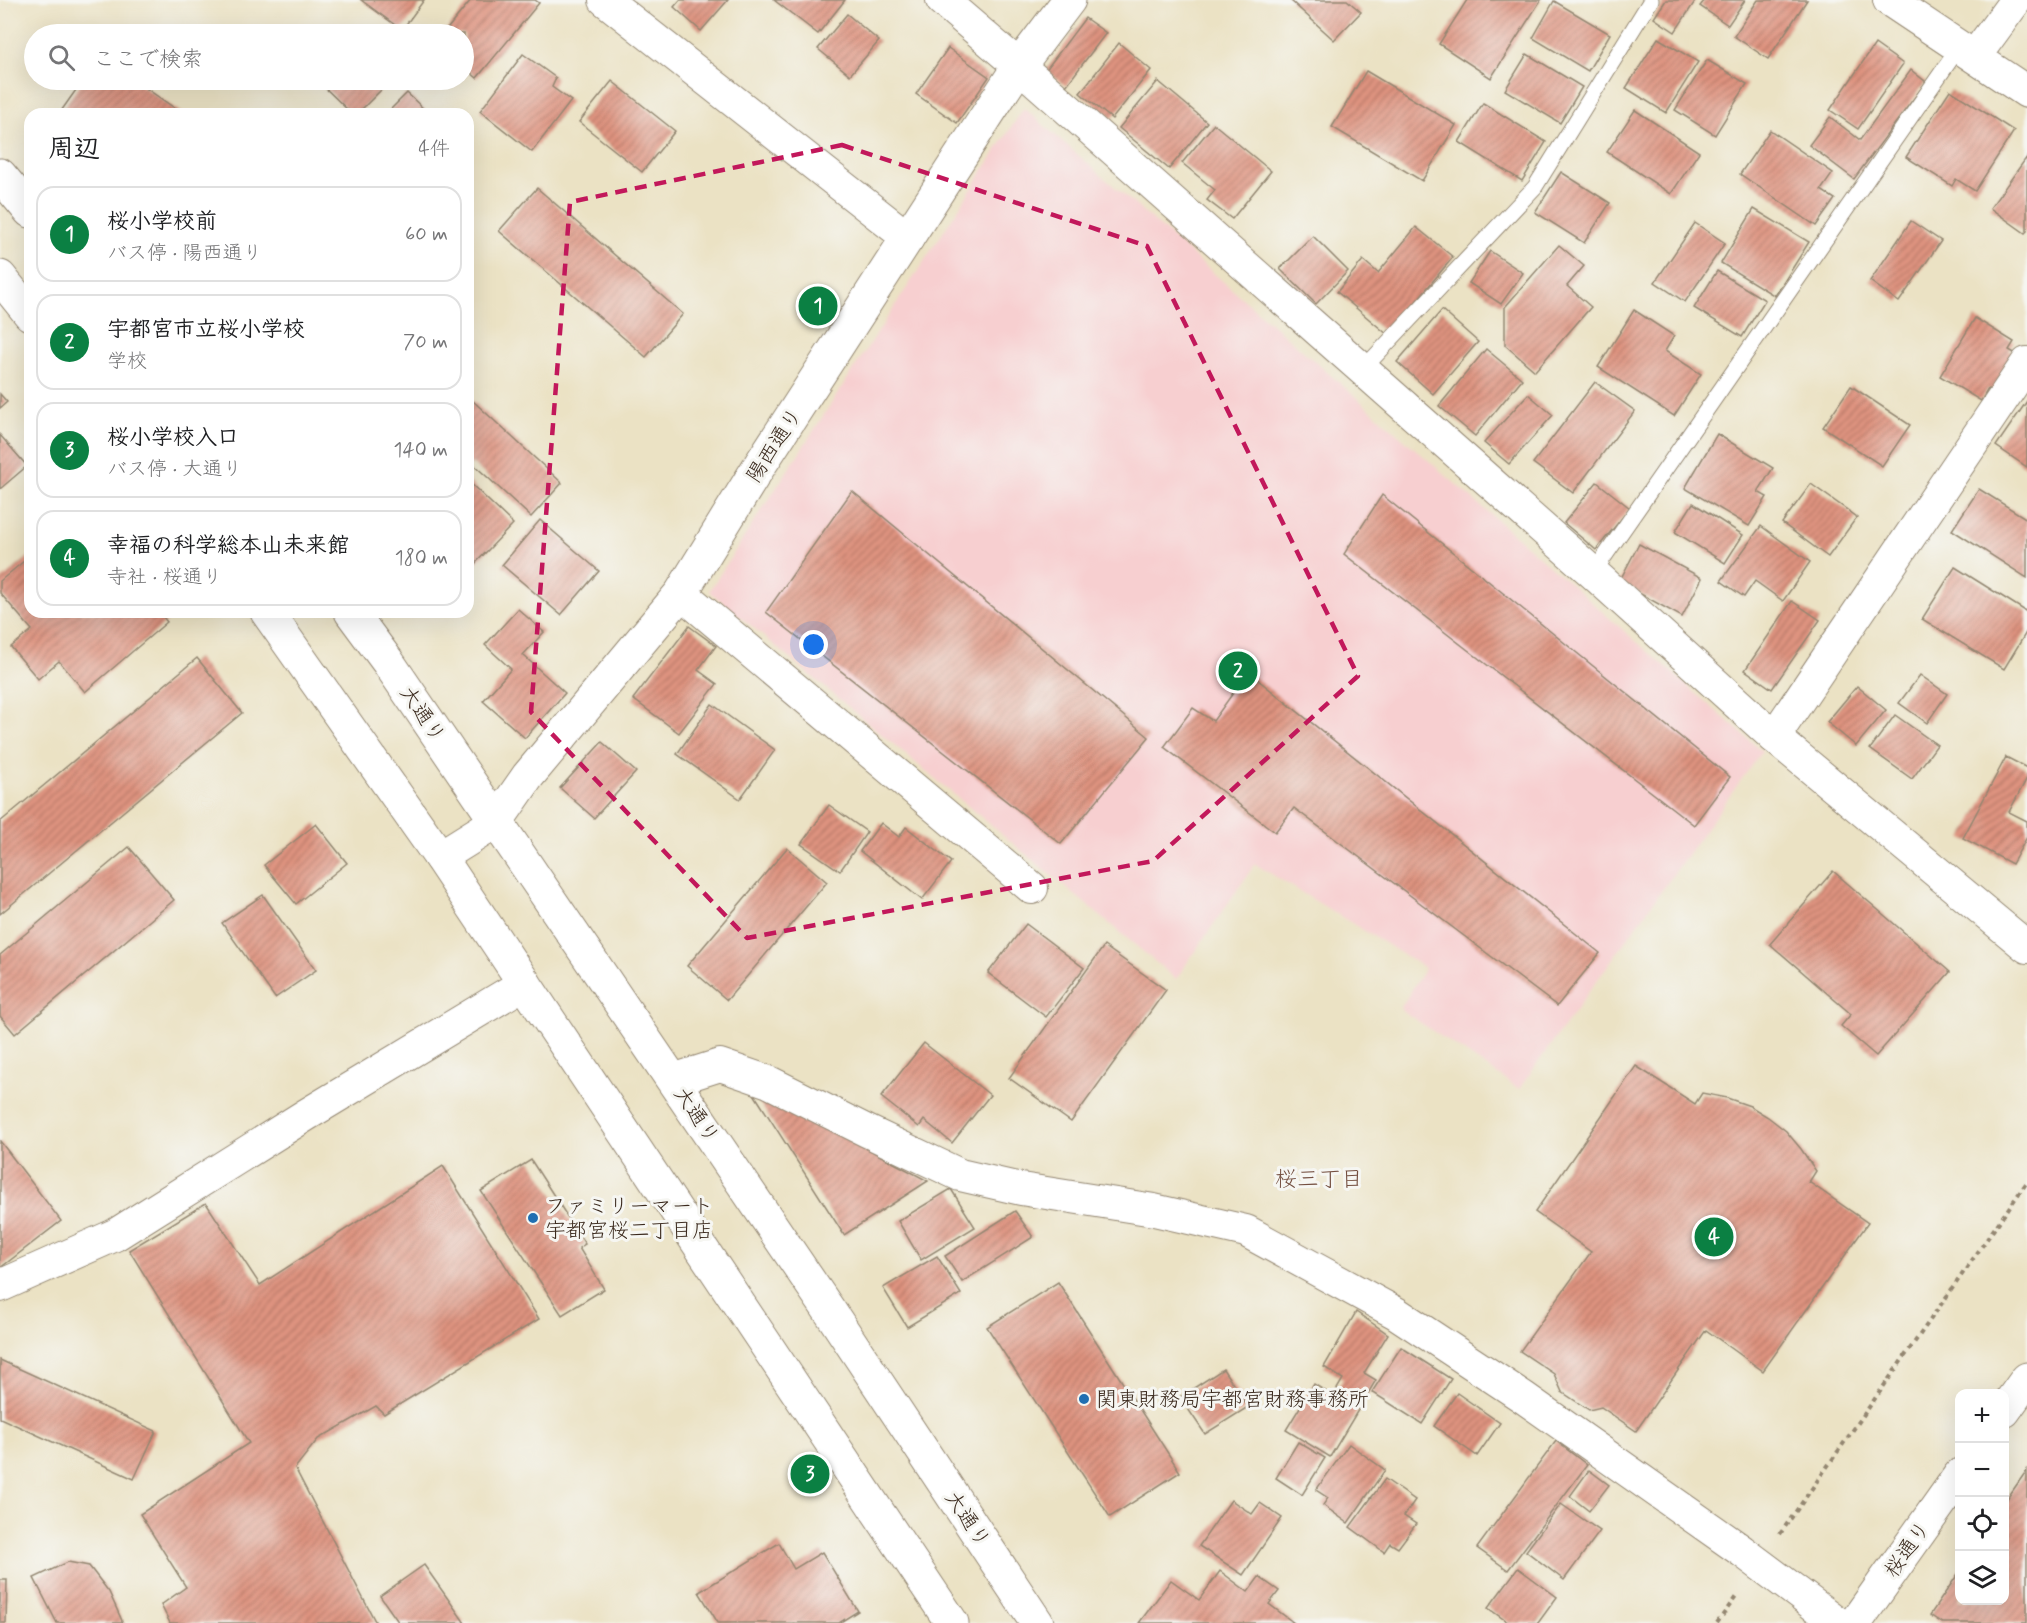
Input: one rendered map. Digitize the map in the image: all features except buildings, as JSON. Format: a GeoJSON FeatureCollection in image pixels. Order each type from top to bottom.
{"type":"FeatureCollection","features":[{"type":"Feature","properties":{"kind":"main road","name":"陽西通り"},"geometry":{"type":"LineString","coordinates":[[440,856],[496,822],[528,776],[681,593],[758,468],[1019,66],[1069,0]]}},
{"type":"Feature","properties":{"kind":"main road"},"geometry":{"type":"LineString","coordinates":[[0,176],[24,205]]}},
{"type":"Feature","properties":{"kind":"main road"},"geometry":{"type":"LineString","coordinates":[[0,277],[24,307]]}},
{"type":"Feature","properties":{"kind":"main road"},"geometry":{"type":"LineString","coordinates":[[271,618],[440,856],[952,1623]]}},
{"type":"Feature","properties":{"kind":"main road","name":"大通り"},"geometry":{"type":"LineString","coordinates":[[355,618],[388,662],[838,1322],[1037,1623]]}},
{"type":"Feature","properties":{"kind":"main road"},"geometry":{"type":"LineString","coordinates":[[2009,1404],[2027,1379]]}},
{"type":"Feature","properties":{"kind":"main road","name":"桜通り"},"geometry":{"type":"LineString","coordinates":[[1856,1623],[1955,1481]]}},
{"type":"Feature","properties":{"kind":"street"},"geometry":{"type":"LineString","coordinates":[[605,0],[908,238]]}},
{"type":"Feature","properties":{"kind":"street"},"geometry":{"type":"LineString","coordinates":[[942,0],[1363,369],[1774,737],[2027,948]]}},
{"type":"Feature","properties":{"kind":"street"},"geometry":{"type":"LineString","coordinates":[[1889,0],[2027,92]]}},
{"type":"Feature","properties":{"kind":"street"},"geometry":{"type":"LineString","coordinates":[[1967,51],[2016,0]]}},
{"type":"Feature","properties":{"kind":"street"},"geometry":{"type":"LineString","coordinates":[[1774,737],[2027,363]]}},
{"type":"Feature","properties":{"kind":"street"},"geometry":{"type":"LineString","coordinates":[[681,593],[1032,888]]}},
{"type":"Feature","properties":{"kind":"street"},"geometry":{"type":"LineString","coordinates":[[0,1286],[115,1235],[306,1115],[525,983]]}},
{"type":"Feature","properties":{"kind":"street"},"geometry":{"type":"LineString","coordinates":[[673,1080],[720,1065],[769,1082],[960,1175],[1021,1189],[1154,1210],[1246,1231],[1396,1313],[1523,1397],[1759,1564],[1838,1623]]}},
{"type":"Feature","properties":{"kind":"lane"},"geometry":{"type":"LineString","coordinates":[[1363,369],[1535,187],[1651,0]]}},
{"type":"Feature","properties":{"kind":"lane"},"geometry":{"type":"LineString","coordinates":[[1593,573],[1967,51]]}},
{"type":"Feature","properties":{"kind":"path"},"geometry":{"type":"LineString","coordinates":[[1718,1623],[2027,1182]]}},
{"type":"Feature","properties":{"kind":"highlighted area"},"geometry":{"type":"Polygon","coordinates":[[[842,145],[1147,246],[1358,676],[1153,861],[747,938],[531,712],[570,202],[842,145]]]}},
{"type":"Feature","properties":{"kind":"shaded area"},"geometry":{"type":"Polygon","coordinates":[[[1024,108],[1762,751],[1519,1089],[1400,1009],[1425,968],[1255,864],[1176,979],[709,591],[1024,108]]]}},
{"type":"Feature","properties":{"kind":"place","name":"桜小学校前"},"geometry":{"type":"Point","coordinates":[818,306]}},
{"type":"Feature","properties":{"kind":"place","name":"宇都宮市立桜小学校"},"geometry":{"type":"Point","coordinates":[1238,671]}},
{"type":"Feature","properties":{"kind":"place","name":"ファミリーマート 宇都宮桜二丁目店"},"geometry":{"type":"Point","coordinates":[533,1218]}},
{"type":"Feature","properties":{"kind":"place","name":"幸福の科学総本山未来館"},"geometry":{"type":"Point","coordinates":[1714,1237]}},
{"type":"Feature","properties":{"kind":"place","name":"関東財務局宇都宮財務事務所"},"geometry":{"type":"Point","coordinates":[1084,1399]}},
{"type":"Feature","properties":{"kind":"place","name":"桜小学校入口"},"geometry":{"type":"Point","coordinates":[810,1474]}},
{"type":"Feature","properties":{"kind":"district","name":"桜三丁目"},"geometry":{"type":"Point","coordinates":[1319,1178]}}]}
